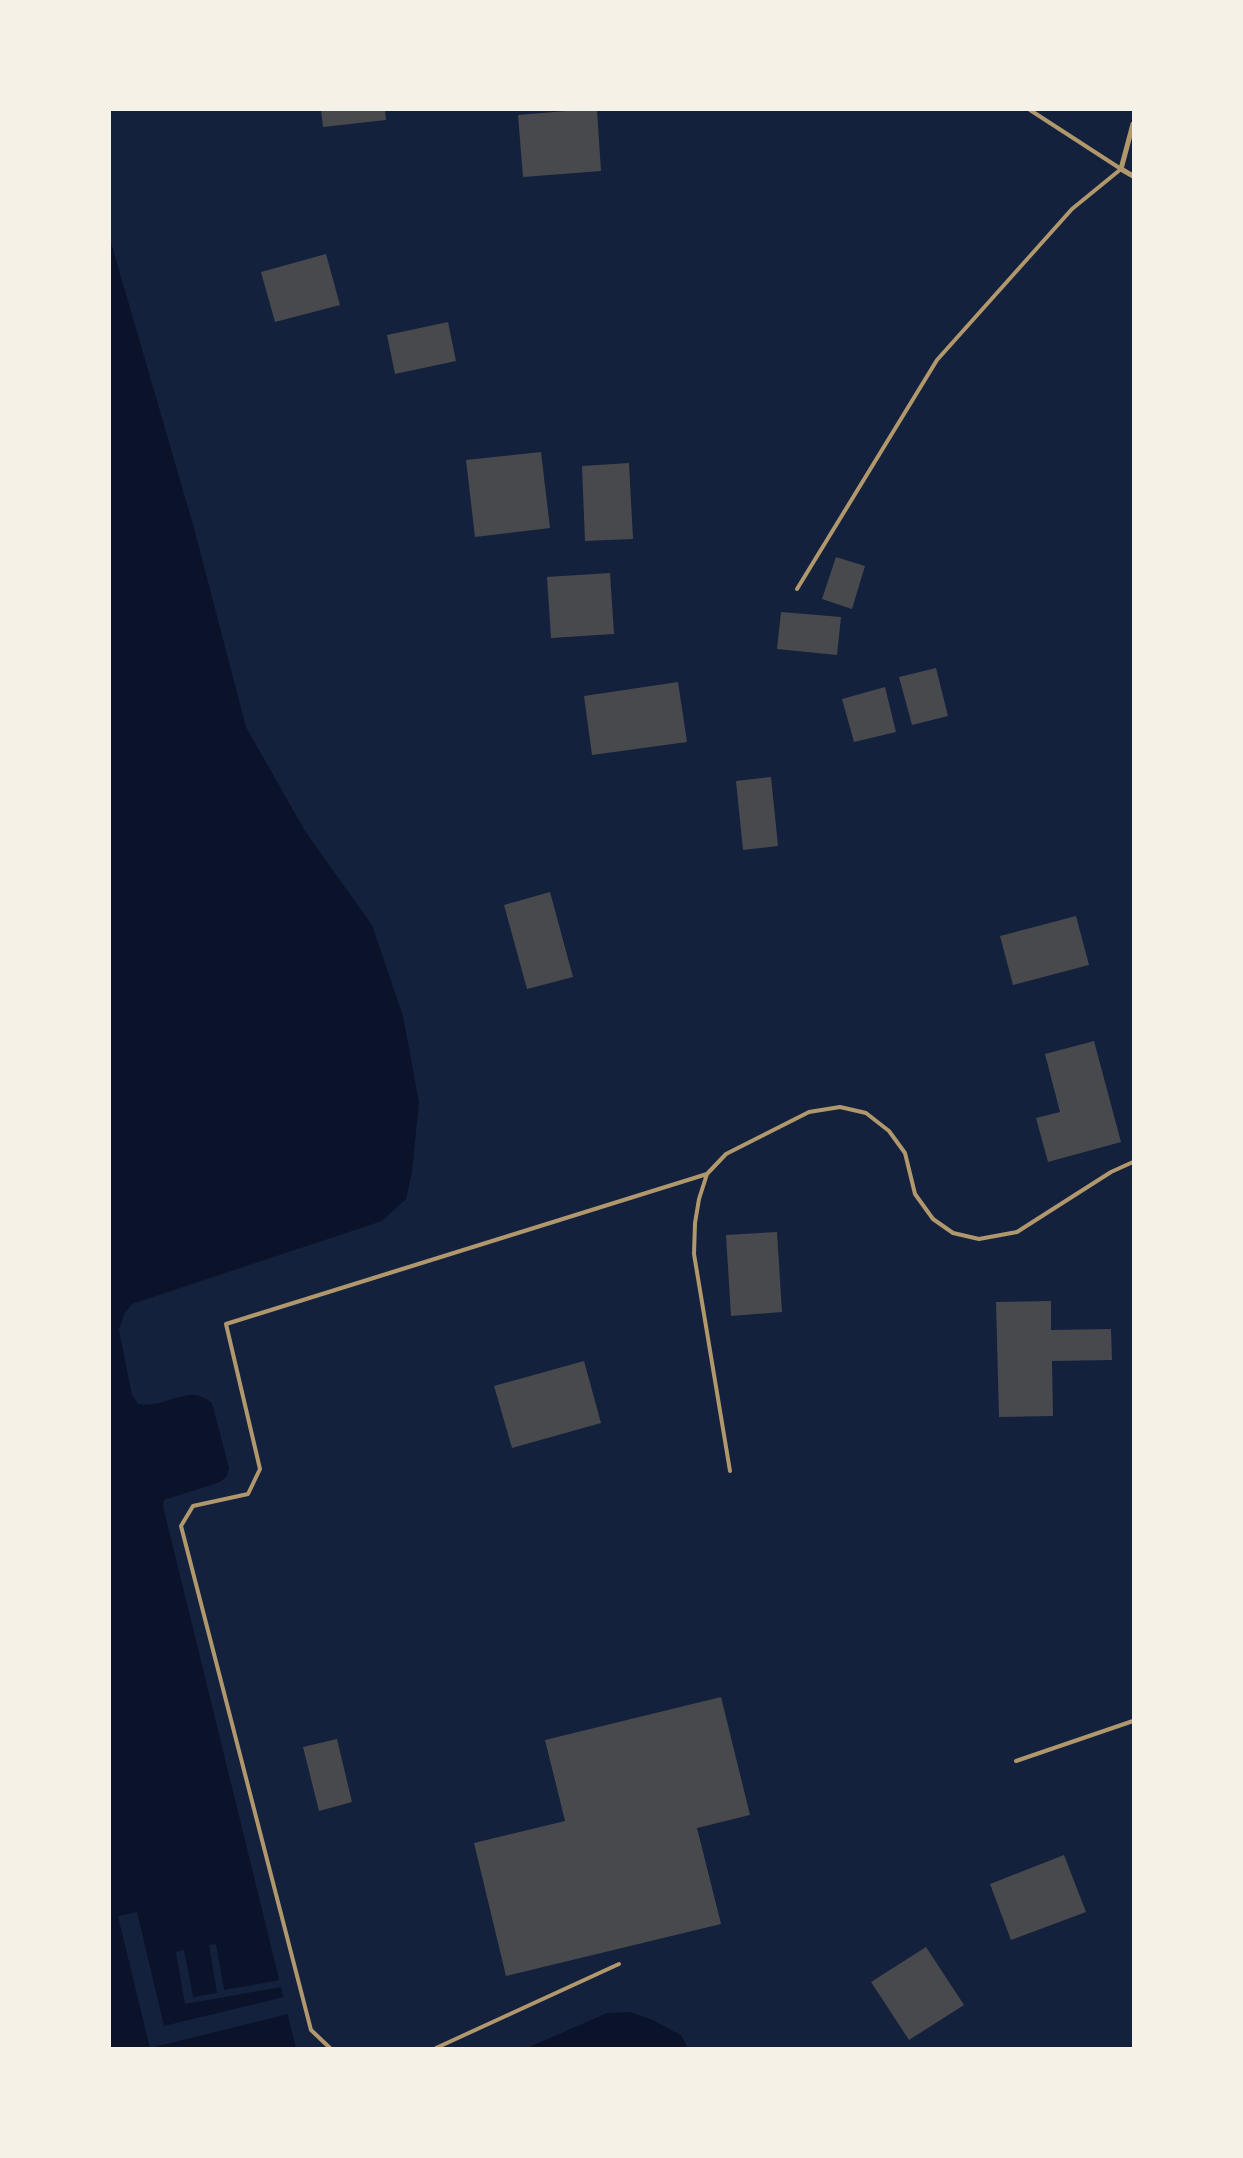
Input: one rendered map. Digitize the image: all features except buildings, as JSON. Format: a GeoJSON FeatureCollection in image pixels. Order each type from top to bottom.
{"type":"FeatureCollection","features":[{"type":"Feature","properties":{"kind":"street"},"geometry":{"type":"LineString","coordinates":[[1133,124],[1122,169],[1133,176]]}},
{"type":"Feature","properties":{"kind":"lane"},"geometry":{"type":"LineString","coordinates":[[797,589],[937,360],[1072,209],[1122,169],[1030,110]]}},
{"type":"Feature","properties":{"kind":"lane"},"geometry":{"type":"LineString","coordinates":[[730,1471],[694,1254],[695,1223],[699,1199],[707,1174],[726,1154],[808,1112],[840,1107],[866,1114],[889,1131],[905,1152],[915,1194],[933,1219],[954,1233],[979,1239],[1017,1232],[1111,1172],[1133,1162]]}},
{"type":"Feature","properties":{"kind":"lane"},"geometry":{"type":"LineString","coordinates":[[330,2048],[311,2030],[181,1526],[193,1506],[248,1494],[260,1469],[226,1324],[707,1174]]}},
{"type":"Feature","properties":{"kind":"lane"},"geometry":{"type":"LineString","coordinates":[[1016,1761],[1133,1722]]}},
{"type":"Feature","properties":{"kind":"lane"},"geometry":{"type":"LineString","coordinates":[[436,2048],[619,1964]]}},
{"type":"Feature","properties":{"kind":"water"},"geometry":{"type":"Polygon","coordinates":[[[110,239],[194,528],[246,727],[305,831],[372,925],[403,1016],[419,1102],[412,1172],[406,1199],[382,1221],[132,1304],[124,1314],[119,1330],[132,1395],[138,1404],[149,1405],[186,1395],[203,1397],[212,1403],[229,1468],[227,1476],[220,1482],[164,1500],[163,1506],[296,2048],[110,2048],[110,239]]]}},
{"type":"Feature","properties":{"kind":"water"},"geometry":{"type":"Polygon","coordinates":[[[629,2012],[651,2019],[682,2036],[688,2048],[527,2048],[607,2013],[629,2012]]]}},
{"type":"Feature","properties":{"kind":"pier"},"geometry":{"type":"Polygon","coordinates":[[[137,1912],[164,2026],[284,1997],[288,2014],[150,2048],[118,1916],[137,1912]]]}},
{"type":"Feature","properties":{"kind":"pier"},"geometry":{"type":"Polygon","coordinates":[[[216,1944],[224,1990],[280,1980],[281,1987],[185,2004],[176,1952],[184,1950],[193,1997],[217,1993],[209,1945],[216,1944]]]}}]}
